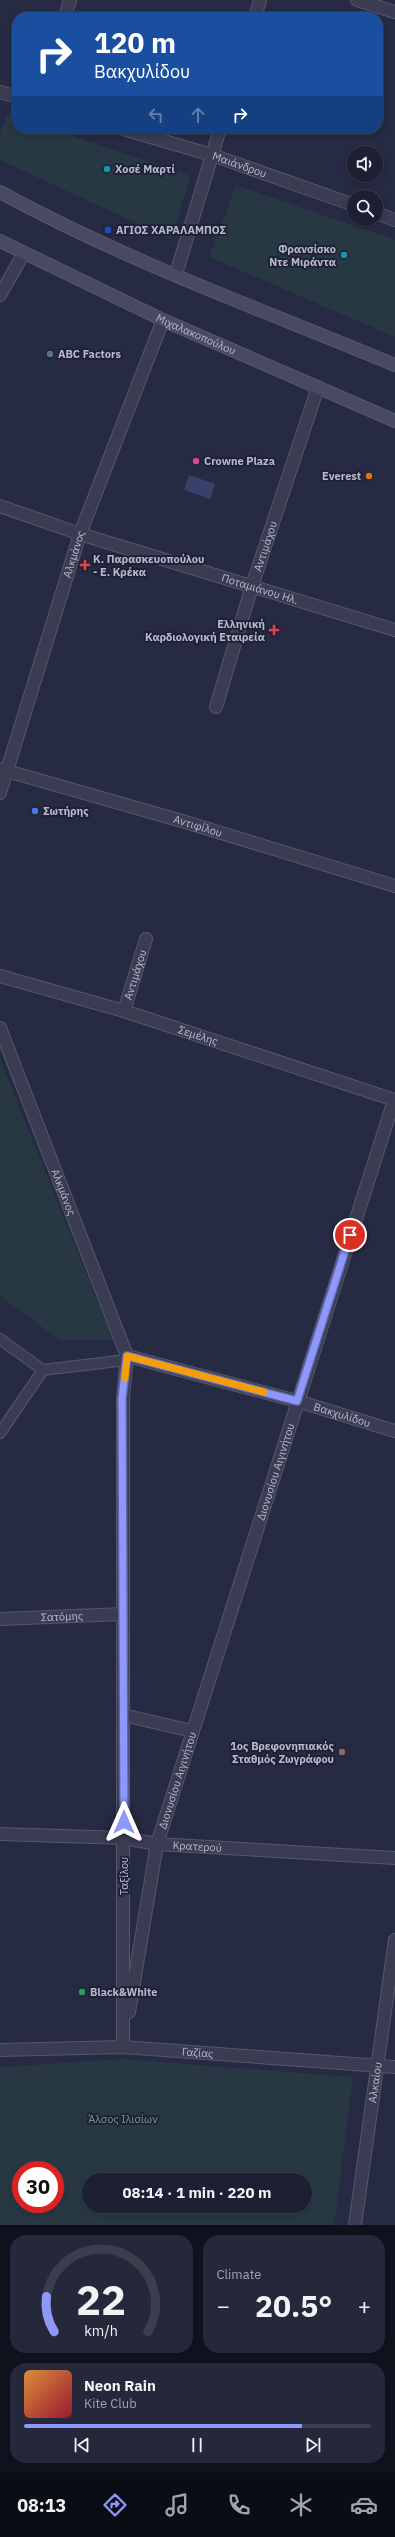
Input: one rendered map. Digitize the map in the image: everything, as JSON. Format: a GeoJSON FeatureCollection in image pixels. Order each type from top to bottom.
{"type":"FeatureCollection","features":[{"type":"Feature","properties":{"kind":"main road"},"geometry":{"type":"LineString","coordinates":[[0,192],[43,216],[176,274],[395,365]]}},
{"type":"Feature","properties":{"kind":"main road","name":"Μιχαλακοπούλου"},"geometry":{"type":"LineString","coordinates":[[0,241],[162,320],[395,421]]}},
{"type":"Feature","properties":{"kind":"street"},"geometry":{"type":"LineString","coordinates":[[66,12],[70,0]]}},
{"type":"Feature","properties":{"kind":"street"},"geometry":{"type":"LineString","coordinates":[[256,12],[260,0]]}},
{"type":"Feature","properties":{"kind":"street"},"geometry":{"type":"LineString","coordinates":[[357,0],[395,12]]}},
{"type":"Feature","properties":{"kind":"street"},"geometry":{"type":"LineString","coordinates":[[0,92],[12,96]]}},
{"type":"Feature","properties":{"kind":"street","name":"Μαιάνδρου"},"geometry":{"type":"LineString","coordinates":[[140,134],[212,155],[347,203]]}},
{"type":"Feature","properties":{"kind":"street"},"geometry":{"type":"LineString","coordinates":[[176,274],[218,134]]}},
{"type":"Feature","properties":{"kind":"street"},"geometry":{"type":"LineString","coordinates":[[383,216],[395,220]]}},
{"type":"Feature","properties":{"kind":"street"},"geometry":{"type":"LineString","coordinates":[[0,294],[24,253]]}},
{"type":"Feature","properties":{"kind":"street","name":"Αλκμάνος"},"geometry":{"type":"LineString","coordinates":[[0,793],[4,770],[80,534],[162,320]]}},
{"type":"Feature","properties":{"kind":"street","name":"Αντιμάχου"},"geometry":{"type":"LineString","coordinates":[[216,707],[252,586],[318,387]]}},
{"type":"Feature","properties":{"kind":"street","name":"Ποταμιάνου Ηλ."},"geometry":{"type":"LineString","coordinates":[[0,506],[80,534],[395,630]]}},
{"type":"Feature","properties":{"kind":"street","name":"Αντιφίλου"},"geometry":{"type":"LineString","coordinates":[[4,770],[182,821],[395,886]]}},
{"type":"Feature","properties":{"kind":"street","name":"Αντιμάχου"},"geometry":{"type":"LineString","coordinates":[[124,1011],[146,939]]}},
{"type":"Feature","properties":{"kind":"street","name":"Σεμέλης"},"geometry":{"type":"LineString","coordinates":[[0,976],[124,1011],[394,1100]]}},
{"type":"Feature","properties":{"kind":"street","name":"Αλκμάνος"},"geometry":{"type":"LineString","coordinates":[[0,1028],[127,1358]]}},
{"type":"Feature","properties":{"kind":"street","name":"Διονυσίου Αιγινήτου"},"geometry":{"type":"LineString","coordinates":[[157,1844],[394,1100]]}},
{"type":"Feature","properties":{"kind":"street","name":"Βακχυλίδου"},"geometry":{"type":"LineString","coordinates":[[127,1358],[297,1401],[395,1431]]}},
{"type":"Feature","properties":{"kind":"street","name":"Ταξίλου"},"geometry":{"type":"LineString","coordinates":[[123,2047],[124,1838],[122,1398],[127,1358]]}},
{"type":"Feature","properties":{"kind":"street","name":"Σατόμης"},"geometry":{"type":"LineString","coordinates":[[0,1619],[123,1614]]}},
{"type":"Feature","properties":{"kind":"street"},"geometry":{"type":"LineString","coordinates":[[123,1715],[192,1732]]}},
{"type":"Feature","properties":{"kind":"street","name":"Κρατερού"},"geometry":{"type":"LineString","coordinates":[[0,1834],[124,1838],[157,1844],[395,1858]]}},
{"type":"Feature","properties":{"kind":"street"},"geometry":{"type":"LineString","coordinates":[[123,2047],[157,1844]]}},
{"type":"Feature","properties":{"kind":"street","name":"Αλκαίου"},"geometry":{"type":"LineString","coordinates":[[355,2225],[395,1940]]}},
{"type":"Feature","properties":{"kind":"street","name":"Γαζίας"},"geometry":{"type":"LineString","coordinates":[[0,2050],[123,2047],[395,2067]]}},
{"type":"Feature","properties":{"kind":"lane"},"geometry":{"type":"LineString","coordinates":[[0,1339],[43,1370],[127,1358]]}},
{"type":"Feature","properties":{"kind":"lane"},"geometry":{"type":"LineString","coordinates":[[0,1433],[43,1370]]}},
{"type":"Feature","properties":{"kind":"green space"},"geometry":{"type":"Polygon","coordinates":[[[8,113],[12,115],[12,134],[68,134],[191,176],[171,239],[0,160],[0,133],[8,113]]]}},
{"type":"Feature","properties":{"kind":"green space"},"geometry":{"type":"Polygon","coordinates":[[[236,185],[347,223],[347,226],[355,226],[395,240],[395,337],[209,257],[236,185]]]}},
{"type":"Feature","properties":{"kind":"green space"},"geometry":{"type":"Polygon","coordinates":[[[0,1059],[113,1340],[60,1340],[0,1296],[0,1059]]]}},
{"type":"Feature","properties":{"kind":"green space","name":"Άλσος Ιλισίων"},"geometry":{"type":"Polygon","coordinates":[[[123,2059],[353,2077],[334,2225],[0,2225],[0,2067],[123,2059]]]}},
{"type":"Feature","properties":{"kind":"water"},"geometry":{"type":"Polygon","coordinates":[[[189,475],[215,484],[210,499],[184,490],[189,475]]]}},
{"type":"Feature","properties":{"kind":"slow traffic"},"geometry":{"type":"LineString","coordinates":[[125,1378],[127,1356],[264,1392]]}},
{"type":"Feature","properties":{"kind":"place","name":"Χοσέ Μαρτί"},"geometry":{"type":"Point","coordinates":[107,169]}},
{"type":"Feature","properties":{"kind":"place","name":"ΑΓΙΟΣ ΧΑΡΑΛΑΜΠΟΣ"},"geometry":{"type":"Point","coordinates":[108,230]}},
{"type":"Feature","properties":{"kind":"place","name":"Φρανσίσκο Ντε Μιράντα"},"geometry":{"type":"Point","coordinates":[344,255]}},
{"type":"Feature","properties":{"kind":"place","name":"ABC Factors"},"geometry":{"type":"Point","coordinates":[50,354]}},
{"type":"Feature","properties":{"kind":"place","name":"Crowne Plaza"},"geometry":{"type":"Point","coordinates":[196,461]}},
{"type":"Feature","properties":{"kind":"place","name":"Everest"},"geometry":{"type":"Point","coordinates":[369,476]}},
{"type":"Feature","properties":{"kind":"place","name":"Κ. Παρασκευοπούλου - Ε. Κρέκα"},"geometry":{"type":"Point","coordinates":[85,565]}},
{"type":"Feature","properties":{"kind":"place","name":"Ελληνική Καρδιολογική Εταιρεία"},"geometry":{"type":"Point","coordinates":[274,630]}},
{"type":"Feature","properties":{"kind":"place","name":"Σωτήρης"},"geometry":{"type":"Point","coordinates":[35,811]}},
{"type":"Feature","properties":{"kind":"place","name":"1ος Βρεφονηπιακός Σταθμός Ζωγράφου"},"geometry":{"type":"Point","coordinates":[342,1752]}},
{"type":"Feature","properties":{"kind":"place","name":"Black&White"},"geometry":{"type":"Point","coordinates":[82,1992]}},
{"type":"Feature","properties":{"kind":"route"},"geometry":{"type":"LineString","coordinates":[[124,1822],[122,1398],[127,1356],[297,1401],[350,1235]]}}]}
